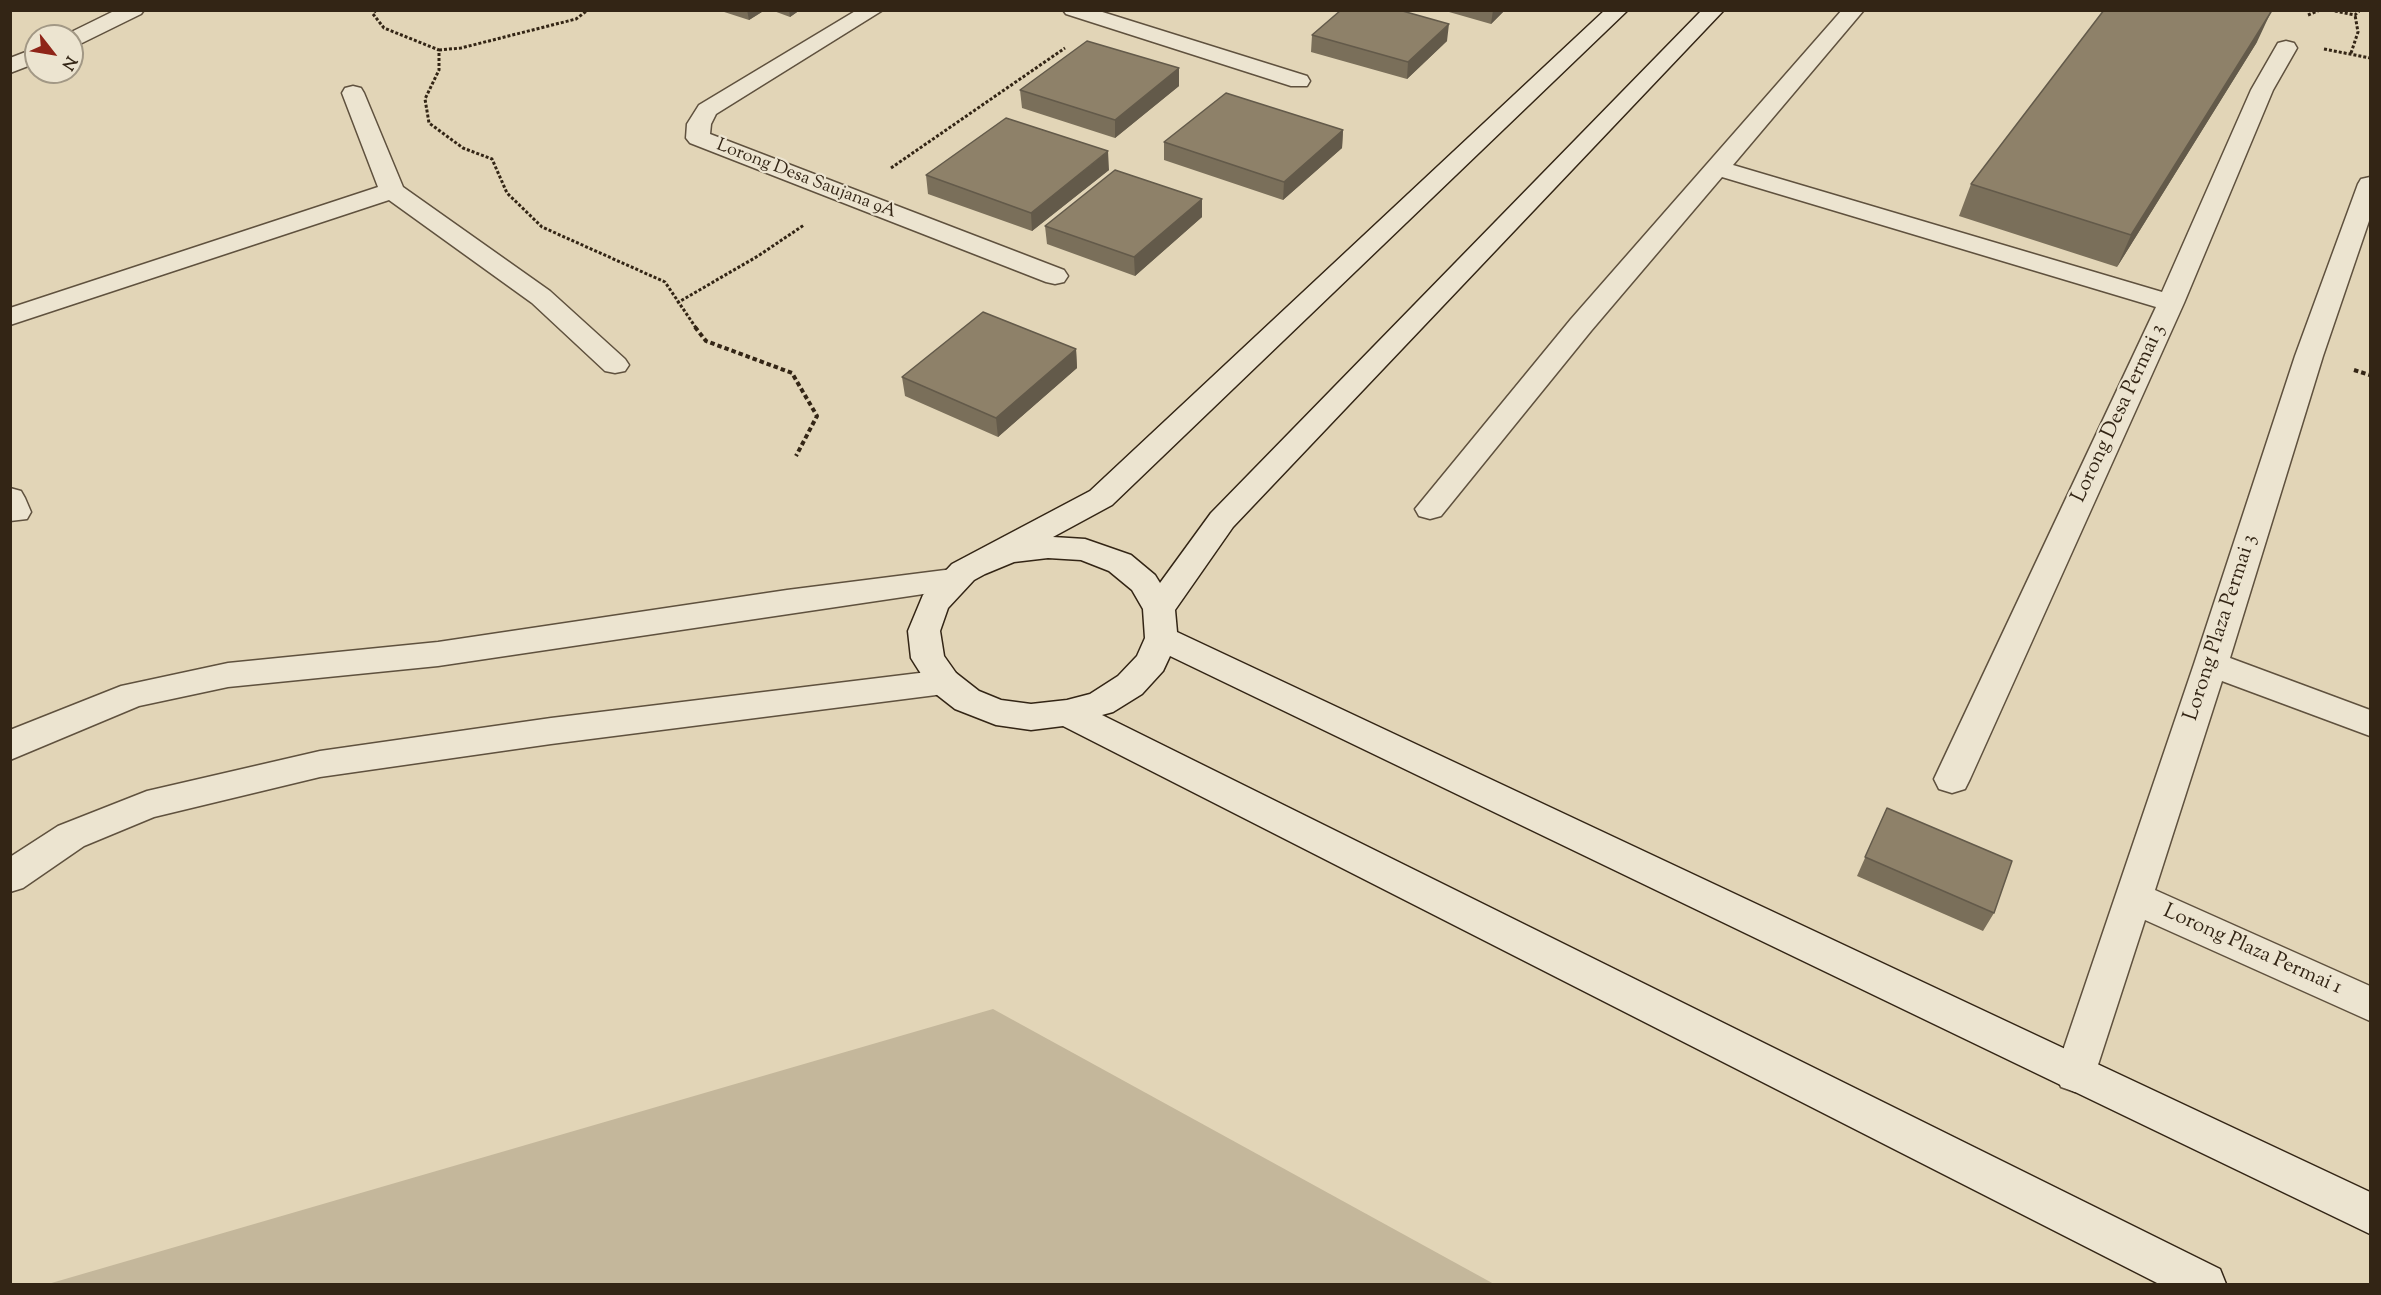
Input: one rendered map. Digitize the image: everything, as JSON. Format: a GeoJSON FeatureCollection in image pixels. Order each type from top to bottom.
{"type":"FeatureCollection","features":[{"type":"Feature","properties":{"kind":"street"},"geometry":{"type":"LineString","coordinates":[[84,33],[134,10]]}},
{"type":"Feature","properties":{"kind":"street","name":"Lorong Desa Saujana 9A"},"geometry":{"type":"LineString","coordinates":[[873,10],[733,92],[707,110],[699,124],[698,138],[1055,276]]}},
{"type":"Feature","properties":{"kind":"street"},"geometry":{"type":"LineString","coordinates":[[1073,10],[1112,15],[1299,81]]}},
{"type":"Feature","properties":{"kind":"street"},"geometry":{"type":"LineString","coordinates":[[1618,10],[1101,498],[964,573],[934,603],[924,630],[928,658],[944,682],[967,700],[996,712],[1031,717],[1067,713],[1101,703],[1130,685],[1151,662],[1160,623],[1222,520],[1714,10]]}},
{"type":"Feature","properties":{"kind":"street"},"geometry":{"type":"LineString","coordinates":[[1430,509],[1581,325],[1854,10]]}},
{"type":"Feature","properties":{"kind":"street","name":"Lorong Desa Permai 3"},"geometry":{"type":"LineString","coordinates":[[1952,779],[2170,303],[2262,90],[2286,48]]}},
{"type":"Feature","properties":{"kind":"street"},"geometry":{"type":"LineString","coordinates":[[10,66],[24,60]]}},
{"type":"Feature","properties":{"kind":"street"},"geometry":{"type":"LineString","coordinates":[[352,93],[392,191],[540,297],[615,365]]}},
{"type":"Feature","properties":{"kind":"street"},"geometry":{"type":"LineString","coordinates":[[1717,168],[2170,303]]}},
{"type":"Feature","properties":{"kind":"street","name":"Lorong Plaza Permai 3"},"geometry":{"type":"LineString","coordinates":[[2075,1074],[2211,664],[2309,356],[2370,184]]}},
{"type":"Feature","properties":{"kind":"street"},"geometry":{"type":"LineString","coordinates":[[10,317],[392,191]]}},
{"type":"Feature","properties":{"kind":"street"},"geometry":{"type":"LineString","coordinates":[[10,747],[21,740],[133,695],[228,675],[438,654],[964,573],[1009,552],[1038,548],[1085,550],[1119,563],[1144,583],[1160,623],[2075,1074],[2370,1214]]}},
{"type":"Feature","properties":{"kind":"street"},"geometry":{"type":"LineString","coordinates":[[2211,664],[2370,723]]}},
{"type":"Feature","properties":{"kind":"street"},"geometry":{"type":"LineString","coordinates":[[10,877],[71,836],[147,805],[321,764],[551,731],[944,682]]}},
{"type":"Feature","properties":{"kind":"street"},"geometry":{"type":"LineString","coordinates":[[1067,713],[2204,1284]]}},
{"type":"Feature","properties":{"kind":"street","name":"Lorong Plaza Permai 1"},"geometry":{"type":"LineString","coordinates":[[2134,898],[2370,1004]]}},
{"type":"Feature","properties":{"kind":"path"},"geometry":{"type":"LineString","coordinates":[[376,10],[373,14],[384,28],[439,50],[461,48],[576,19],[588,10]]}},
{"type":"Feature","properties":{"kind":"path"},"geometry":{"type":"LineString","coordinates":[[2330,10],[2355,15]]}},
{"type":"Feature","properties":{"kind":"path"},"geometry":{"type":"LineString","coordinates":[[2355,15],[2360,10]]}},
{"type":"Feature","properties":{"kind":"path"},"geometry":{"type":"LineString","coordinates":[[677,303],[758,256],[850,197],[1112,15]]}},
{"type":"Feature","properties":{"kind":"path"},"geometry":{"type":"LineString","coordinates":[[2351,53],[2358,32],[2355,15]]}},
{"type":"Feature","properties":{"kind":"path"},"geometry":{"type":"LineString","coordinates":[[2286,48],[2351,53],[2370,58]]}},
{"type":"Feature","properties":{"kind":"path"},"geometry":{"type":"LineString","coordinates":[[439,50],[439,70],[425,99],[429,123],[463,148],[492,159],[507,193],[542,227],[665,282],[677,303],[706,341],[792,373],[816,416],[796,456]]}},
{"type":"Feature","properties":{"kind":"shaded area"},"geometry":{"type":"Polygon","coordinates":[[[993,1009],[1494,1284],[48,1284],[993,1009]]]}},
{"type":"Feature","properties":{"kind":"building"},"geometry":{"type":"Polygon","coordinates":[[[1341,10],[1399,10],[1449,24],[1408,62],[1312,35],[1341,10]]]}},
{"type":"Feature","properties":{"kind":"building"},"geometry":{"type":"Polygon","coordinates":[[[2104,10],[2266,10],[2271,12],[2131,235],[1971,184],[2104,10]]]}},
{"type":"Feature","properties":{"kind":"building"},"geometry":{"type":"Polygon","coordinates":[[[1087,41],[1179,68],[1115,120],[1020,90],[1087,41]]]}},
{"type":"Feature","properties":{"kind":"building"},"geometry":{"type":"Polygon","coordinates":[[[1226,93],[1343,130],[1284,182],[1164,142],[1226,93]]]}},
{"type":"Feature","properties":{"kind":"building"},"geometry":{"type":"Polygon","coordinates":[[[1006,118],[1108,151],[1031,213],[926,175],[1006,118]]]}},
{"type":"Feature","properties":{"kind":"building"},"geometry":{"type":"Polygon","coordinates":[[[1115,170],[1202,199],[1134,257],[1045,226],[1115,170]]]}},
{"type":"Feature","properties":{"kind":"building"},"geometry":{"type":"Polygon","coordinates":[[[983,312],[1076,349],[996,418],[902,377],[983,312]]]}},
{"type":"Feature","properties":{"kind":"building"},"geometry":{"type":"Polygon","coordinates":[[[1887,808],[2012,861],[1994,913],[1865,857],[1887,808]]]}}]}
